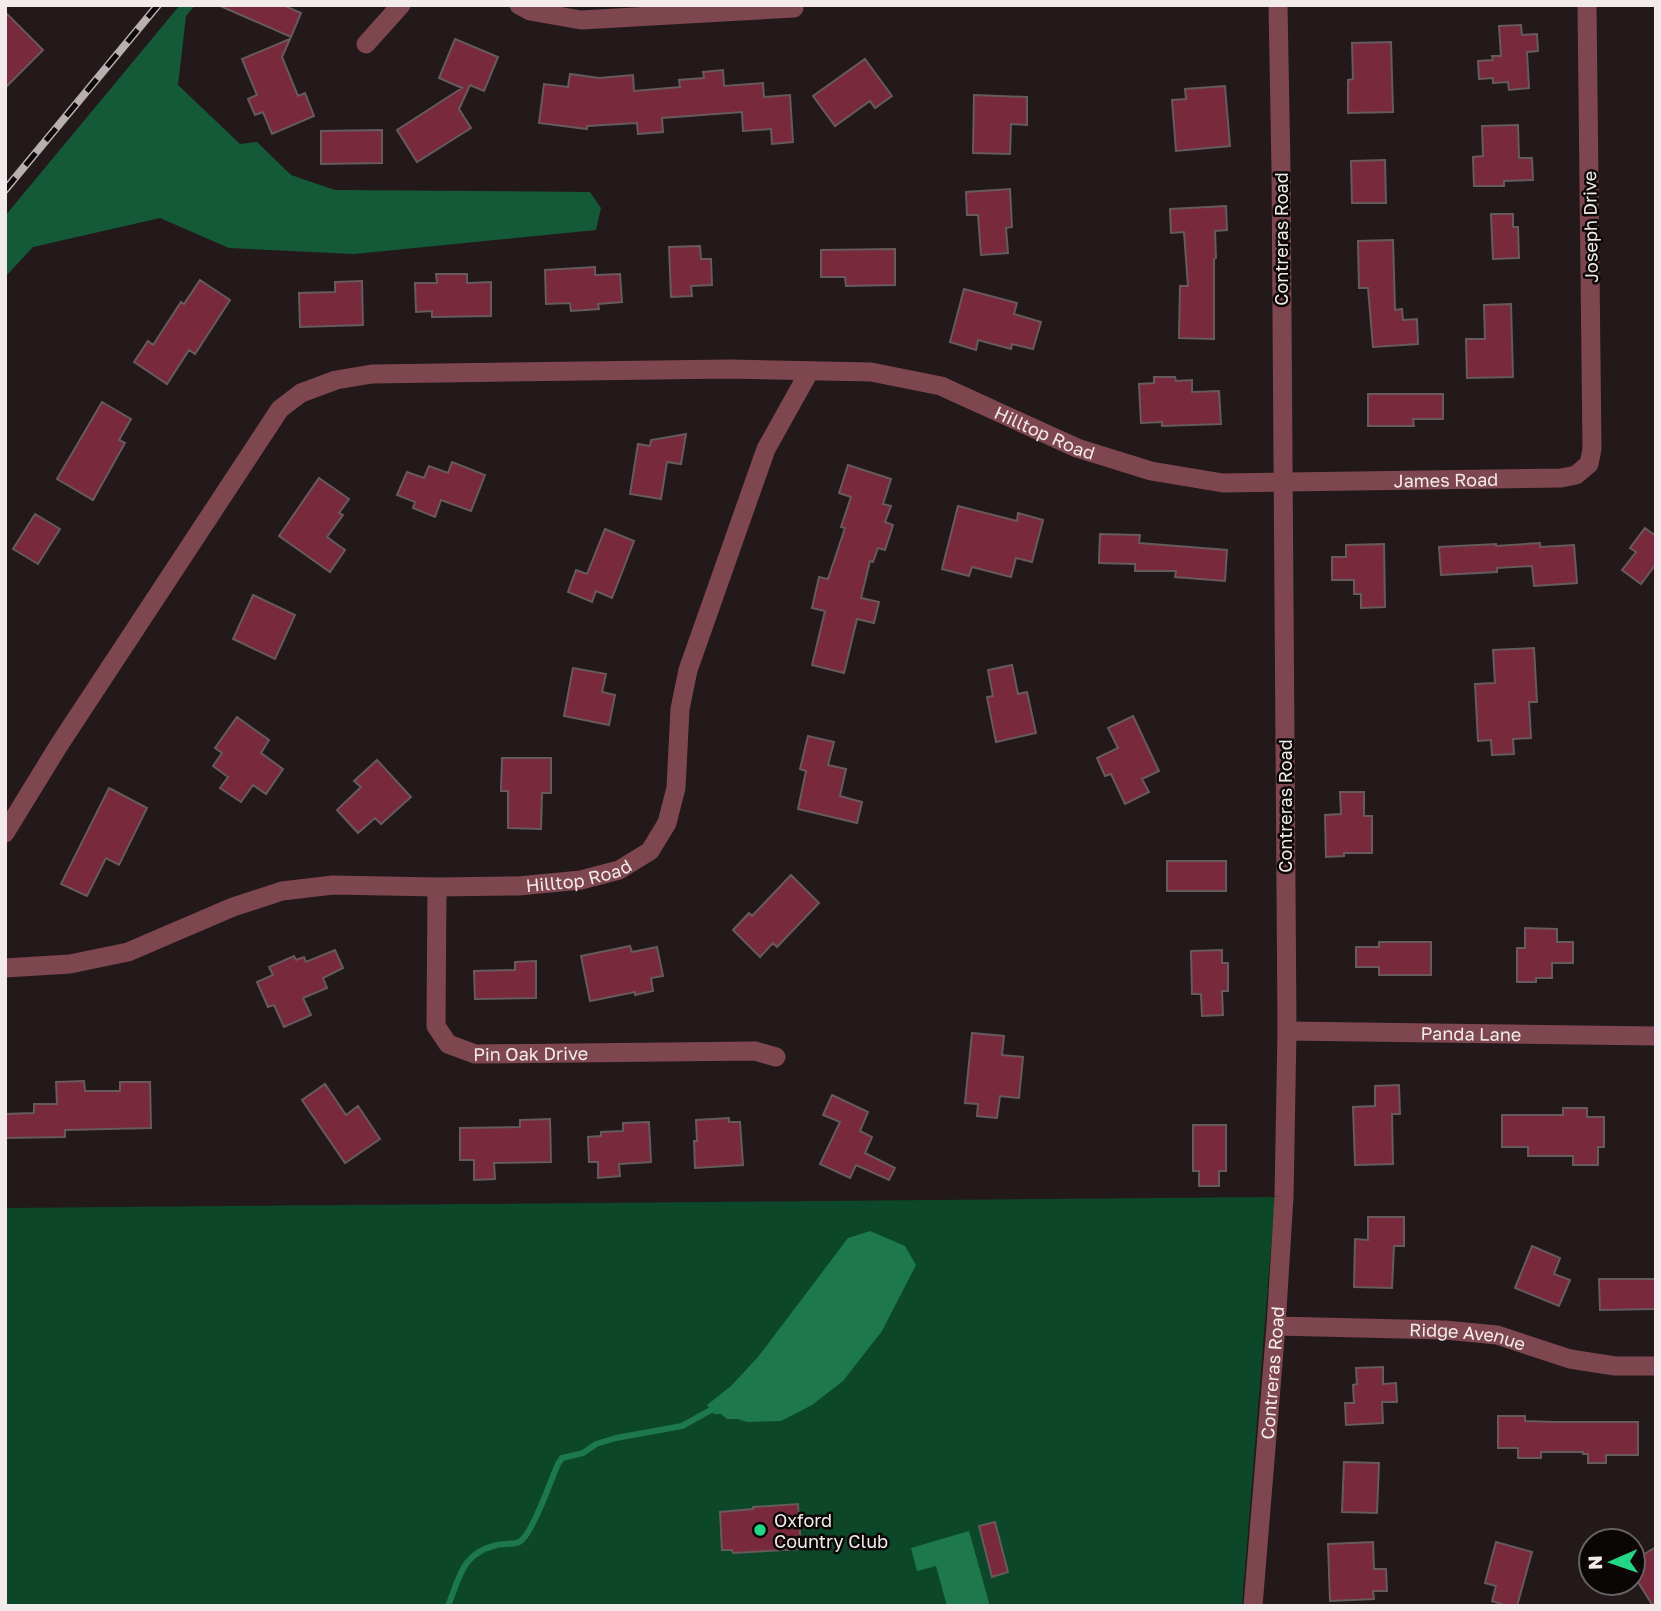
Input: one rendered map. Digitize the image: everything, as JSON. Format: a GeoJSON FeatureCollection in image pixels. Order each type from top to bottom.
{"type":"FeatureCollection","features":[{"type":"Feature","properties":{"kind":"street"},"geometry":{"type":"LineString","coordinates":[[366,44],[401,5]]}},
{"type":"Feature","properties":{"kind":"street"},"geometry":{"type":"LineString","coordinates":[[519,5],[530,11],[581,20],[794,8]]}},
{"type":"Feature","properties":{"kind":"street","name":"Contreras Road"},"geometry":{"type":"LineString","coordinates":[[1253,1606],[1284,1197],[1287,1031],[1278,5]]}},
{"type":"Feature","properties":{"kind":"street","name":"Joseph Drive"},"geometry":{"type":"LineString","coordinates":[[1587,5],[1592,449]]}},
{"type":"Feature","properties":{"kind":"street","name":"Hilltop Road"},"geometry":{"type":"LineString","coordinates":[[5,832],[59,745],[280,410],[301,393],[335,380],[372,374],[730,369],[871,372],[941,386],[1077,448],[1151,471],[1223,483],[1283,483]]}},
{"type":"Feature","properties":{"kind":"street","name":"Hilltop Road"},"geometry":{"type":"LineString","coordinates":[[5,968],[71,964],[128,952],[233,907],[282,891],[333,885],[518,886],[581,880],[619,870],[650,850],[667,823],[676,788],[680,709],[688,670],[766,449],[810,372]]}},
{"type":"Feature","properties":{"kind":"street","name":"James Road"},"geometry":{"type":"LineString","coordinates":[[1283,483],[1561,478],[1576,475],[1590,464],[1592,449]]}},
{"type":"Feature","properties":{"kind":"street","name":"Pin Oak Drive"},"geometry":{"type":"LineString","coordinates":[[437,887],[436,1026],[448,1044],[475,1054],[755,1051],[776,1057]]}},
{"type":"Feature","properties":{"kind":"street","name":"Panda Lane"},"geometry":{"type":"LineString","coordinates":[[1287,1031],[1656,1036]]}},
{"type":"Feature","properties":{"kind":"street","name":"Ridge Avenue"},"geometry":{"type":"LineString","coordinates":[[1276,1326],[1458,1331],[1497,1335],[1570,1359],[1615,1366],[1656,1366]]}},
{"type":"Feature","properties":{"kind":"shaded area"},"geometry":{"type":"Polygon","coordinates":[[[180,5],[195,5],[186,16],[178,85],[240,144],[257,142],[291,175],[335,190],[590,192],[601,208],[596,230],[354,254],[229,248],[160,218],[33,247],[5,277],[5,216],[180,5]]]}},
{"type":"Feature","properties":{"kind":"shaded area"},"geometry":{"type":"Polygon","coordinates":[[[1275,1197],[1242,1606],[5,1606],[5,1208],[1275,1197]]]}},
{"type":"Feature","properties":{"kind":"shaded area"},"geometry":{"type":"Polygon","coordinates":[[[870,1231],[905,1246],[916,1265],[882,1331],[843,1381],[812,1405],[781,1421],[747,1422],[714,1414],[707,1405],[731,1386],[758,1357],[848,1238],[870,1231]]]}},
{"type":"Feature","properties":{"kind":"shaded area"},"geometry":{"type":"Polygon","coordinates":[[[969,1531],[990,1606],[947,1606],[936,1566],[917,1571],[911,1548],[969,1531]]]}},
{"type":"Feature","properties":{"kind":"building"},"geometry":{"type":"Polygon","coordinates":[[[218,5],[283,5],[301,13],[291,37],[218,5]]]}},
{"type":"Feature","properties":{"kind":"building"},"geometry":{"type":"Polygon","coordinates":[[[5,12],[43,50],[5,88],[5,12]]]}},
{"type":"Feature","properties":{"kind":"building"},"geometry":{"type":"Polygon","coordinates":[[[1521,25],[1522,35],[1537,34],[1538,51],[1527,52],[1529,88],[1509,90],[1508,82],[1493,83],[1493,78],[1479,79],[1478,61],[1493,60],[1492,56],[1501,56],[1499,26],[1521,25]]]}},
{"type":"Feature","properties":{"kind":"building"},"geometry":{"type":"Polygon","coordinates":[[[290,39],[282,57],[298,96],[305,93],[314,116],[272,134],[263,112],[255,115],[248,99],[257,95],[242,59],[290,39]]]}},
{"type":"Feature","properties":{"kind":"building"},"geometry":{"type":"Polygon","coordinates":[[[455,39],[498,57],[484,91],[470,85],[459,109],[471,128],[417,162],[397,130],[462,88],[439,78],[455,39]]]}},
{"type":"Feature","properties":{"kind":"building"},"geometry":{"type":"Polygon","coordinates":[[[1391,42],[1393,112],[1348,113],[1348,80],[1353,79],[1352,43],[1391,42]]]}},
{"type":"Feature","properties":{"kind":"building"},"geometry":{"type":"Polygon","coordinates":[[[865,59],[892,96],[875,108],[870,101],[835,126],[813,96],[865,59]]]}},
{"type":"Feature","properties":{"kind":"building"},"geometry":{"type":"Polygon","coordinates":[[[723,70],[724,86],[763,83],[764,97],[790,95],[793,142],[772,144],[771,129],[743,131],[742,112],[662,118],[663,132],[638,134],[637,123],[587,126],[587,129],[539,123],[544,84],[568,87],[570,74],[599,78],[633,75],[634,91],[680,87],[679,80],[704,78],[703,72],[723,70]]]}},
{"type":"Feature","properties":{"kind":"building"},"geometry":{"type":"Polygon","coordinates":[[[1225,86],[1230,146],[1176,151],[1172,100],[1186,99],[1185,89],[1225,86]]]}},
{"type":"Feature","properties":{"kind":"building"},"geometry":{"type":"Polygon","coordinates":[[[974,95],[1027,97],[1027,125],[1011,124],[1010,154],[973,153],[974,95]]]}},
{"type":"Feature","properties":{"kind":"building"},"geometry":{"type":"Polygon","coordinates":[[[1518,125],[1519,158],[1532,158],[1533,180],[1504,181],[1504,186],[1474,186],[1473,157],[1483,156],[1482,126],[1518,125]]]}},
{"type":"Feature","properties":{"kind":"building"},"geometry":{"type":"Polygon","coordinates":[[[382,130],[382,163],[321,164],[321,131],[382,130]]]}},
{"type":"Feature","properties":{"kind":"building"},"geometry":{"type":"Polygon","coordinates":[[[1385,160],[1386,203],[1352,203],[1351,161],[1385,160]]]}},
{"type":"Feature","properties":{"kind":"building"},"geometry":{"type":"Polygon","coordinates":[[[1010,189],[1012,227],[1006,228],[1008,253],[981,255],[978,215],[967,215],[966,192],[1010,189]]]}},
{"type":"Feature","properties":{"kind":"building"},"geometry":{"type":"Polygon","coordinates":[[[1226,206],[1227,230],[1215,231],[1214,339],[1179,338],[1180,286],[1188,286],[1184,232],[1171,233],[1170,209],[1226,206]]]}},
{"type":"Feature","properties":{"kind":"building"},"geometry":{"type":"Polygon","coordinates":[[[1491,214],[1513,214],[1513,227],[1518,227],[1519,258],[1493,259],[1491,214]]]}},
{"type":"Feature","properties":{"kind":"building"},"geometry":{"type":"Polygon","coordinates":[[[1393,240],[1395,310],[1402,309],[1403,320],[1417,319],[1418,344],[1373,347],[1368,288],[1359,288],[1358,241],[1393,240]]]}},
{"type":"Feature","properties":{"kind":"building"},"geometry":{"type":"Polygon","coordinates":[[[700,246],[701,259],[711,259],[712,285],[691,286],[692,296],[671,297],[669,247],[700,246]]]}},
{"type":"Feature","properties":{"kind":"building"},"geometry":{"type":"Polygon","coordinates":[[[895,249],[895,285],[846,286],[845,277],[821,277],[821,250],[895,249]]]}},
{"type":"Feature","properties":{"kind":"building"},"geometry":{"type":"Polygon","coordinates":[[[595,267],[595,275],[620,274],[622,302],[598,304],[599,309],[571,311],[570,303],[546,304],[545,270],[595,267]]]}},
{"type":"Feature","properties":{"kind":"building"},"geometry":{"type":"Polygon","coordinates":[[[436,274],[467,274],[467,283],[491,282],[491,316],[432,317],[432,311],[416,312],[415,283],[437,283],[436,274]]]}},
{"type":"Feature","properties":{"kind":"building"},"geometry":{"type":"Polygon","coordinates":[[[200,280],[230,300],[195,354],[189,350],[167,384],[134,362],[148,341],[153,345],[181,302],[184,304],[200,280]]]}},
{"type":"Feature","properties":{"kind":"building"},"geometry":{"type":"Polygon","coordinates":[[[362,281],[363,325],[300,327],[299,293],[335,292],[335,282],[362,281]]]}},
{"type":"Feature","properties":{"kind":"building"},"geometry":{"type":"Polygon","coordinates":[[[964,289],[1017,303],[1014,314],[1041,322],[1033,349],[1012,344],[1011,349],[978,340],[976,350],[950,342],[964,289]]]}},
{"type":"Feature","properties":{"kind":"building"},"geometry":{"type":"Polygon","coordinates":[[[1511,304],[1513,377],[1467,378],[1466,339],[1485,339],[1484,305],[1511,304]]]}},
{"type":"Feature","properties":{"kind":"building"},"geometry":{"type":"Polygon","coordinates":[[[1154,377],[1175,377],[1176,381],[1192,380],[1192,392],[1219,391],[1221,424],[1162,426],[1162,422],[1141,423],[1139,384],[1154,383],[1154,377]]]}},
{"type":"Feature","properties":{"kind":"building"},"geometry":{"type":"Polygon","coordinates":[[[1368,394],[1443,394],[1443,419],[1413,419],[1414,426],[1368,426],[1368,394]]]}},
{"type":"Feature","properties":{"kind":"building"},"geometry":{"type":"Polygon","coordinates":[[[102,402],[131,419],[119,440],[125,443],[93,500],[57,479],[102,402]]]}},
{"type":"Feature","properties":{"kind":"building"},"geometry":{"type":"Polygon","coordinates":[[[686,434],[681,464],[667,462],[661,499],[630,494],[638,444],[650,446],[651,440],[686,434]]]}},
{"type":"Feature","properties":{"kind":"building"},"geometry":{"type":"Polygon","coordinates":[[[452,462],[485,475],[471,511],[441,500],[435,517],[413,508],[415,502],[397,495],[407,472],[424,478],[429,466],[448,473],[452,462]]]}},
{"type":"Feature","properties":{"kind":"building"},"geometry":{"type":"Polygon","coordinates":[[[848,465],[891,479],[883,504],[891,506],[885,522],[893,525],[885,550],[878,548],[873,562],[870,561],[861,598],[879,602],[874,623],[857,619],[844,673],[812,665],[825,611],[812,608],[819,577],[828,579],[845,528],[841,527],[851,497],[839,493],[848,465]]]}},
{"type":"Feature","properties":{"kind":"building"},"geometry":{"type":"Polygon","coordinates":[[[319,478],[349,499],[339,513],[343,515],[327,537],[345,550],[330,572],[279,536],[319,478]]]}},
{"type":"Feature","properties":{"kind":"building"},"geometry":{"type":"Polygon","coordinates":[[[958,506],[1017,521],[1018,513],[1043,520],[1032,562],[1016,558],[1011,577],[972,567],[969,576],[942,569],[958,506]]]}},
{"type":"Feature","properties":{"kind":"building"},"geometry":{"type":"Polygon","coordinates":[[[35,514],[60,529],[38,564],[13,549],[35,514]]]}},
{"type":"Feature","properties":{"kind":"building"},"geometry":{"type":"Polygon","coordinates":[[[1645,528],[1656,536],[1656,564],[1641,584],[1622,570],[1636,552],[1630,548],[1645,528]]]}},
{"type":"Feature","properties":{"kind":"building"},"geometry":{"type":"Polygon","coordinates":[[[605,529],[634,541],[612,598],[596,591],[592,602],[568,592],[576,570],[587,574],[605,529]]]}},
{"type":"Feature","properties":{"kind":"building"},"geometry":{"type":"Polygon","coordinates":[[[1100,534],[1140,535],[1139,543],[1227,550],[1225,581],[1175,577],[1176,571],[1135,571],[1135,564],[1099,563],[1100,534]]]}},
{"type":"Feature","properties":{"kind":"building"},"geometry":{"type":"Polygon","coordinates":[[[1540,543],[1540,547],[1574,545],[1577,583],[1534,586],[1532,566],[1497,568],[1497,572],[1441,575],[1439,547],[1540,543]]]}},
{"type":"Feature","properties":{"kind":"building"},"geometry":{"type":"Polygon","coordinates":[[[1384,544],[1385,607],[1361,608],[1361,594],[1354,594],[1354,580],[1332,580],[1332,557],[1346,557],[1346,545],[1384,544]]]}},
{"type":"Feature","properties":{"kind":"building"},"geometry":{"type":"Polygon","coordinates":[[[253,595],[295,615],[275,659],[233,639],[253,595]]]}},
{"type":"Feature","properties":{"kind":"building"},"geometry":{"type":"Polygon","coordinates":[[[1534,648],[1537,702],[1529,702],[1531,738],[1513,739],[1514,754],[1492,755],[1491,740],[1478,741],[1475,684],[1495,683],[1493,650],[1534,648]]]}},
{"type":"Feature","properties":{"kind":"building"},"geometry":{"type":"Polygon","coordinates":[[[1012,665],[1018,694],[1027,692],[1036,733],[996,742],[987,697],[993,696],[988,670],[1012,665]]]}},
{"type":"Feature","properties":{"kind":"building"},"geometry":{"type":"Polygon","coordinates":[[[573,668],[606,674],[602,692],[615,695],[609,725],[564,716],[573,668]]]}},
{"type":"Feature","properties":{"kind":"building"},"geometry":{"type":"Polygon","coordinates":[[[1133,716],[1159,771],[1142,779],[1149,792],[1125,804],[1111,774],[1105,776],[1097,758],[1118,748],[1108,728],[1133,716]]]}},
{"type":"Feature","properties":{"kind":"building"},"geometry":{"type":"Polygon","coordinates":[[[237,717],[269,740],[261,753],[283,769],[266,794],[253,785],[241,802],[220,788],[228,777],[213,766],[222,753],[215,748],[237,717]]]}},
{"type":"Feature","properties":{"kind":"building"},"geometry":{"type":"Polygon","coordinates":[[[808,736],[834,742],[828,765],[846,769],[840,796],[862,802],[857,823],[798,809],[806,771],[800,769],[808,736]]]}},
{"type":"Feature","properties":{"kind":"building"},"geometry":{"type":"Polygon","coordinates":[[[502,758],[551,758],[551,793],[542,793],[541,829],[508,828],[508,791],[501,791],[502,758]]]}},
{"type":"Feature","properties":{"kind":"building"},"geometry":{"type":"Polygon","coordinates":[[[377,760],[411,797],[381,824],[375,818],[358,833],[337,810],[361,787],[354,781],[377,760]]]}},
{"type":"Feature","properties":{"kind":"building"},"geometry":{"type":"Polygon","coordinates":[[[109,788],[147,808],[119,865],[106,858],[87,896],[61,884],[109,788]]]}},
{"type":"Feature","properties":{"kind":"building"},"geometry":{"type":"Polygon","coordinates":[[[1340,792],[1364,792],[1364,816],[1372,816],[1372,853],[1344,853],[1344,856],[1326,857],[1325,815],[1341,814],[1340,792]]]}},
{"type":"Feature","properties":{"kind":"building"},"geometry":{"type":"Polygon","coordinates":[[[1167,861],[1226,861],[1226,891],[1167,891],[1167,861]]]}},
{"type":"Feature","properties":{"kind":"building"},"geometry":{"type":"Polygon","coordinates":[[[791,875],[819,903],[777,947],[773,943],[760,957],[733,930],[749,913],[752,916],[791,875]]]}},
{"type":"Feature","properties":{"kind":"building"},"geometry":{"type":"Polygon","coordinates":[[[1525,928],[1557,929],[1557,942],[1573,942],[1573,963],[1552,963],[1552,978],[1536,978],[1536,982],[1517,982],[1517,948],[1525,948],[1525,928]]]}},
{"type":"Feature","properties":{"kind":"building"},"geometry":{"type":"Polygon","coordinates":[[[1379,942],[1431,942],[1431,975],[1379,975],[1379,967],[1356,967],[1356,947],[1379,947],[1379,942]]]}},
{"type":"Feature","properties":{"kind":"building"},"geometry":{"type":"Polygon","coordinates":[[[630,946],[632,952],[657,947],[663,976],[651,978],[653,991],[590,1001],[581,956],[630,946]]]}},
{"type":"Feature","properties":{"kind":"building"},"geometry":{"type":"Polygon","coordinates":[[[335,950],[343,968],[323,978],[327,988],[303,998],[311,1015],[284,1027],[274,1005],[268,1007],[257,982],[273,975],[269,967],[294,956],[296,960],[304,957],[306,962],[335,950]]]}},
{"type":"Feature","properties":{"kind":"building"},"geometry":{"type":"Polygon","coordinates":[[[1222,950],[1222,963],[1228,963],[1228,991],[1222,991],[1223,1015],[1202,1016],[1201,994],[1192,994],[1191,951],[1222,950]]]}},
{"type":"Feature","properties":{"kind":"building"},"geometry":{"type":"Polygon","coordinates":[[[536,961],[536,998],[475,999],[474,971],[515,970],[515,962],[536,961]]]}},
{"type":"Feature","properties":{"kind":"building"},"geometry":{"type":"Polygon","coordinates":[[[972,1033],[1004,1036],[1002,1055],[1023,1057],[1019,1098],[1000,1096],[997,1118],[977,1116],[978,1104],[965,1103],[972,1033]]]}},
{"type":"Feature","properties":{"kind":"building"},"geometry":{"type":"Polygon","coordinates":[[[84,1081],[85,1091],[120,1091],[120,1082],[150,1082],[151,1128],[65,1130],[65,1137],[5,1138],[5,1114],[34,1113],[34,1104],[57,1104],[56,1082],[84,1081]]]}},
{"type":"Feature","properties":{"kind":"building"},"geometry":{"type":"Polygon","coordinates":[[[325,1084],[346,1115],[358,1106],[380,1139],[345,1163],[302,1100],[325,1084]]]}},
{"type":"Feature","properties":{"kind":"building"},"geometry":{"type":"Polygon","coordinates":[[[1399,1085],[1400,1114],[1392,1114],[1393,1164],[1355,1165],[1353,1107],[1375,1106],[1375,1086],[1399,1085]]]}},
{"type":"Feature","properties":{"kind":"building"},"geometry":{"type":"Polygon","coordinates":[[[832,1095],[868,1112],[860,1131],[872,1137],[865,1153],[895,1168],[889,1180],[856,1165],[850,1178],[820,1164],[840,1122],[823,1115],[832,1095]]]}},
{"type":"Feature","properties":{"kind":"building"},"geometry":{"type":"Polygon","coordinates":[[[1563,1108],[1587,1108],[1587,1117],[1604,1117],[1604,1147],[1598,1147],[1598,1165],[1573,1165],[1573,1156],[1528,1156],[1528,1147],[1502,1147],[1502,1115],[1563,1115],[1563,1108]]]}},
{"type":"Feature","properties":{"kind":"building"},"geometry":{"type":"Polygon","coordinates":[[[729,1118],[729,1122],[740,1122],[743,1165],[695,1168],[696,1120],[729,1118]]]}},
{"type":"Feature","properties":{"kind":"building"},"geometry":{"type":"Polygon","coordinates":[[[550,1119],[551,1162],[494,1163],[495,1179],[474,1180],[474,1160],[460,1160],[460,1128],[520,1127],[520,1120],[550,1119]]]}},
{"type":"Feature","properties":{"kind":"building"},"geometry":{"type":"Polygon","coordinates":[[[649,1122],[651,1162],[619,1164],[620,1176],[598,1178],[598,1162],[589,1162],[588,1137],[601,1136],[601,1132],[623,1131],[623,1123],[649,1122]]]}},
{"type":"Feature","properties":{"kind":"building"},"geometry":{"type":"Polygon","coordinates":[[[1193,1125],[1226,1125],[1226,1171],[1219,1171],[1219,1186],[1199,1186],[1199,1171],[1193,1171],[1193,1125]]]}},
{"type":"Feature","properties":{"kind":"building"},"geometry":{"type":"Polygon","coordinates":[[[1368,1217],[1404,1217],[1404,1246],[1394,1246],[1392,1288],[1354,1287],[1355,1239],[1368,1240],[1368,1217]]]}},
{"type":"Feature","properties":{"kind":"building"},"geometry":{"type":"Polygon","coordinates":[[[1532,1246],[1560,1258],[1554,1274],[1570,1280],[1559,1306],[1515,1288],[1532,1246]]]}},
{"type":"Feature","properties":{"kind":"building"},"geometry":{"type":"Polygon","coordinates":[[[1599,1279],[1656,1279],[1656,1309],[1600,1310],[1599,1279]]]}},
{"type":"Feature","properties":{"kind":"building"},"geometry":{"type":"Polygon","coordinates":[[[1383,1367],[1383,1384],[1396,1383],[1397,1402],[1382,1402],[1383,1423],[1346,1425],[1345,1403],[1354,1403],[1356,1368],[1383,1367]]]}},
{"type":"Feature","properties":{"kind":"building"},"geometry":{"type":"Polygon","coordinates":[[[1498,1416],[1525,1416],[1525,1421],[1638,1422],[1638,1455],[1606,1455],[1606,1463],[1588,1463],[1588,1454],[1583,1452],[1541,1452],[1541,1458],[1518,1458],[1518,1448],[1498,1448],[1498,1416]]]}},
{"type":"Feature","properties":{"kind":"building"},"geometry":{"type":"Polygon","coordinates":[[[1344,1462],[1379,1463],[1377,1513],[1342,1512],[1344,1462]]]}},
{"type":"Feature","properties":{"kind":"building","name":"Oxford Country Club"},"geometry":{"type":"Polygon","coordinates":[[[798,1504],[801,1549],[733,1553],[732,1550],[722,1550],[720,1512],[798,1504]]]}},
{"type":"Feature","properties":{"kind":"building"},"geometry":{"type":"Polygon","coordinates":[[[995,1522],[1008,1572],[992,1577],[979,1526],[995,1522]]]}},
{"type":"Feature","properties":{"kind":"building"},"geometry":{"type":"Polygon","coordinates":[[[1373,1542],[1374,1569],[1386,1569],[1387,1591],[1373,1591],[1374,1599],[1330,1601],[1328,1544],[1373,1542]]]}},
{"type":"Feature","properties":{"kind":"building"},"geometry":{"type":"Polygon","coordinates":[[[1496,1542],[1532,1552],[1517,1606],[1492,1601],[1496,1586],[1485,1583],[1496,1542]]]}},
{"type":"Feature","properties":{"kind":"building"},"geometry":{"type":"Polygon","coordinates":[[[1656,1547],[1656,1606],[1653,1606],[1647,1596],[1647,1552],[1656,1547]]]}},
{"type":"Feature","properties":{"kind":"waterway"},"geometry":{"type":"LineString","coordinates":[[448,1606],[469,1560],[485,1549],[499,1544],[517,1543],[524,1538],[562,1458],[583,1453],[596,1444],[616,1438],[682,1426],[711,1410]]}},
{"type":"Feature","properties":{"kind":"railway"},"geometry":{"type":"LineString","coordinates":[[5,190],[158,5]]}},
{"type":"Feature","properties":{"kind":"place","name":"Oxford Country Club"},"geometry":{"type":"Point","coordinates":[760,1530]}}]}
